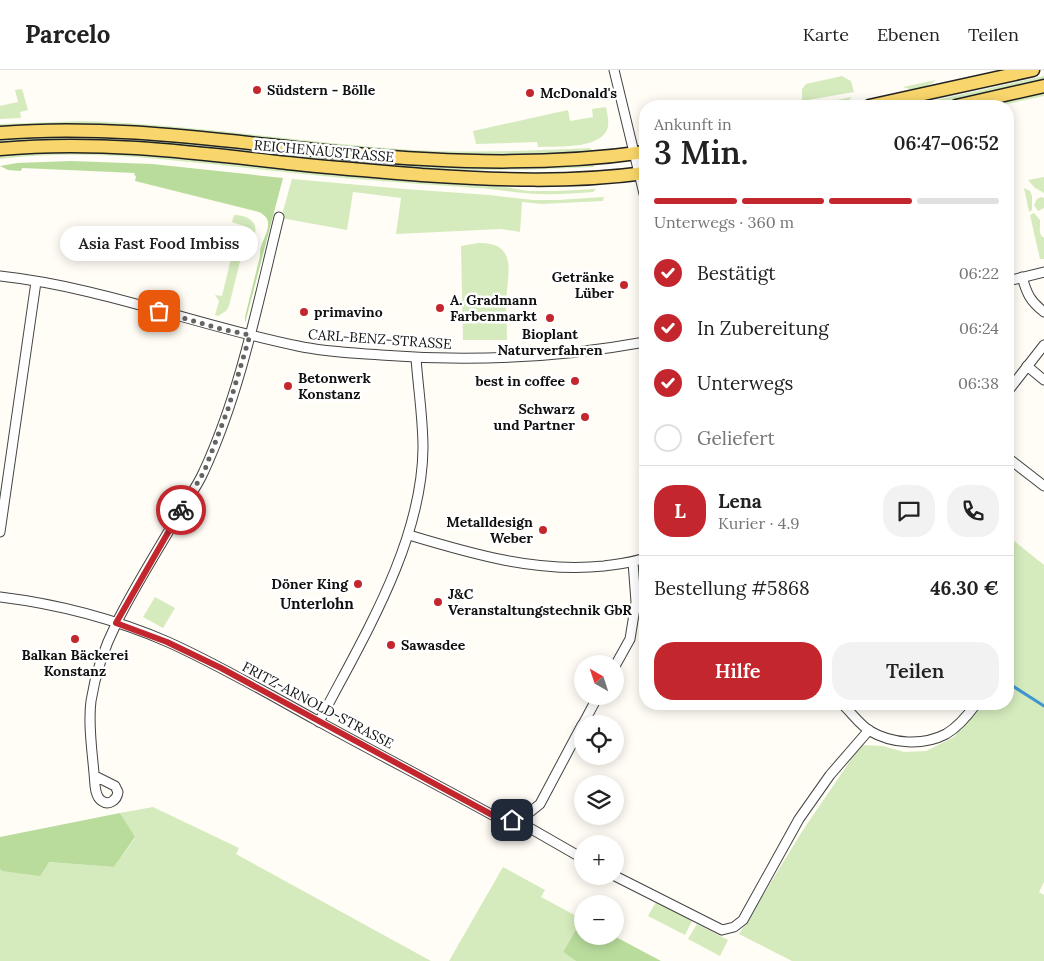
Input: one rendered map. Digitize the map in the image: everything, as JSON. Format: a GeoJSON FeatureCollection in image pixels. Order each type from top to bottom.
{"type":"FeatureCollection","features":[{"type":"Feature","properties":{"kind":"main road"},"geometry":{"type":"LineString","coordinates":[[896,100],[1033,70]]}},
{"type":"Feature","properties":{"kind":"main road"},"geometry":{"type":"LineString","coordinates":[[982,100],[1044,86]]}},
{"type":"Feature","properties":{"kind":"main road","name":"REICHENAUSTRASSE"},"geometry":{"type":"LineString","coordinates":[[0,134],[63,130],[122,132],[417,159],[519,161],[639,153]]}},
{"type":"Feature","properties":{"kind":"main road","name":"REICHENAUSTRASSE"},"geometry":{"type":"LineString","coordinates":[[0,149],[59,145],[112,146],[368,171],[522,181],[564,180],[639,173]]}},
{"type":"Feature","properties":{"kind":"street"},"geometry":{"type":"LineString","coordinates":[[614,70],[639,153]]}},
{"type":"Feature","properties":{"kind":"street"},"geometry":{"type":"LineString","coordinates":[[95,776],[91,702],[95,683],[116,623],[204,472],[228,409],[250,335],[279,217]]}},
{"type":"Feature","properties":{"kind":"street"},"geometry":{"type":"LineString","coordinates":[[1014,279],[1044,272]]}},
{"type":"Feature","properties":{"kind":"street","name":"CARL-BENZ-STRASSE"},"geometry":{"type":"LineString","coordinates":[[0,276],[132,303],[212,326],[300,347],[354,353],[416,358],[508,358],[567,354],[639,343]]}},
{"type":"Feature","properties":{"kind":"street"},"geometry":{"type":"LineString","coordinates":[[1022,277],[1033,303],[1044,312]]}},
{"type":"Feature","properties":{"kind":"street"},"geometry":{"type":"LineString","coordinates":[[0,532],[36,282]]}},
{"type":"Feature","properties":{"kind":"street"},"geometry":{"type":"LineString","coordinates":[[1014,383],[1044,345]]}},
{"type":"Feature","properties":{"kind":"street"},"geometry":{"type":"LineString","coordinates":[[319,722],[377,611],[409,535],[420,484],[423,448],[416,358]]}},
{"type":"Feature","properties":{"kind":"street"},"geometry":{"type":"LineString","coordinates":[[1027,366],[1044,380]]}},
{"type":"Feature","properties":{"kind":"street"},"geometry":{"type":"LineString","coordinates":[[1014,463],[1044,486]]}},
{"type":"Feature","properties":{"kind":"street"},"geometry":{"type":"LineString","coordinates":[[409,535],[465,552],[528,565],[564,568],[597,566],[639,560]]}},
{"type":"Feature","properties":{"kind":"street"},"geometry":{"type":"LineString","coordinates":[[621,655],[630,639],[636,602],[633,562]]}},
{"type":"Feature","properties":{"kind":"street","name":"FRITZ-ARNOLD-STRASSE"},"geometry":{"type":"LineString","coordinates":[[0,597],[79,612],[116,623],[167,642],[221,668],[496,817],[520,820],[528,827],[574,853]]}},
{"type":"Feature","properties":{"kind":"street"},"geometry":{"type":"LineString","coordinates":[[848,710],[869,730],[890,740],[905,742],[925,741],[946,734],[960,723],[971,710]]}},
{"type":"Feature","properties":{"kind":"street"},"geometry":{"type":"LineString","coordinates":[[624,881],[722,930],[734,927],[743,920],[799,819],[830,776],[869,730]]}},
{"type":"Feature","properties":{"kind":"street"},"geometry":{"type":"LineString","coordinates":[[520,820],[540,804],[574,741]]}},
{"type":"Feature","properties":{"kind":"green space"},"geometry":{"type":"Polygon","coordinates":[[[842,76],[851,81],[854,92],[802,100],[802,89],[806,84],[842,76]]]}},
{"type":"Feature","properties":{"kind":"green space"},"geometry":{"type":"Polygon","coordinates":[[[1044,76],[1044,80],[958,100],[936,100],[1044,76]]]}},
{"type":"Feature","properties":{"kind":"green space"},"geometry":{"type":"Polygon","coordinates":[[[936,80],[920,88],[911,89],[903,87],[936,80]]]}},
{"type":"Feature","properties":{"kind":"green space"},"geometry":{"type":"Polygon","coordinates":[[[22,89],[28,110],[20,112],[21,118],[0,119],[0,106],[18,102],[15,90],[22,89]]]}},
{"type":"Feature","properties":{"kind":"green space"},"geometry":{"type":"Polygon","coordinates":[[[1044,93],[1044,96],[1014,103],[1014,100],[1007,100],[1044,93]]]}},
{"type":"Feature","properties":{"kind":"green space"},"geometry":{"type":"Polygon","coordinates":[[[852,97],[848,100],[837,100],[852,97]]]}},
{"type":"Feature","properties":{"kind":"green space"},"geometry":{"type":"Polygon","coordinates":[[[606,107],[608,126],[605,134],[589,143],[538,147],[537,142],[476,144],[473,131],[568,110],[570,121],[593,117],[592,109],[606,107]]]}},
{"type":"Feature","properties":{"kind":"green space"},"geometry":{"type":"Polygon","coordinates":[[[81,121],[164,126],[413,150],[502,151],[590,148],[593,151],[500,155],[453,154],[359,149],[110,125],[69,124],[0,127],[0,124],[81,121]]]}},
{"type":"Feature","properties":{"kind":"green space"},"geometry":{"type":"Polygon","coordinates":[[[86,136],[400,164],[472,166],[594,163],[594,167],[442,170],[381,167],[132,142],[44,141],[0,143],[0,139],[86,136]]]}},
{"type":"Feature","properties":{"kind":"green space"},"geometry":{"type":"Polygon","coordinates":[[[41,152],[153,155],[388,179],[494,185],[528,191],[596,189],[593,192],[532,194],[99,155],[33,156],[0,159],[0,155],[41,152]]]}},
{"type":"Feature","properties":{"kind":"green space"},"geometry":{"type":"Polygon","coordinates":[[[71,161],[152,164],[283,178],[245,323],[260,250],[267,232],[268,221],[265,216],[259,212],[135,181],[135,173],[22,168],[21,171],[8,170],[0,166],[17,163],[71,161]]]}},
{"type":"Feature","properties":{"kind":"green space"},"geometry":{"type":"Polygon","coordinates":[[[1044,177],[1044,193],[1035,188],[1028,180],[1044,177]]]}},
{"type":"Feature","properties":{"kind":"green space"},"geometry":{"type":"Polygon","coordinates":[[[292,179],[533,200],[604,197],[603,201],[542,204],[522,202],[520,232],[501,229],[396,234],[401,198],[353,192],[347,230],[281,218],[292,179]]]}},
{"type":"Feature","properties":{"kind":"green space"},"geometry":{"type":"Polygon","coordinates":[[[1024,188],[1030,191],[1032,196],[1032,210],[1029,212],[1024,188]]]}},
{"type":"Feature","properties":{"kind":"green space"},"geometry":{"type":"Polygon","coordinates":[[[1044,198],[1044,208],[1038,211],[1034,205],[1037,199],[1044,198]]]}},
{"type":"Feature","properties":{"kind":"green space"},"geometry":{"type":"Polygon","coordinates":[[[1034,213],[1040,220],[1040,232],[1044,238],[1044,259],[1040,259],[1030,215],[1034,213]]]}},
{"type":"Feature","properties":{"kind":"green space"},"geometry":{"type":"Polygon","coordinates":[[[234,215],[250,219],[255,225],[255,233],[244,226],[232,222],[234,215]]]}},
{"type":"Feature","properties":{"kind":"green space"},"geometry":{"type":"Polygon","coordinates":[[[228,234],[238,237],[242,246],[242,253],[229,306],[226,311],[218,316],[215,315],[219,301],[215,295],[222,296],[236,238],[228,234]]]}},
{"type":"Feature","properties":{"kind":"green space"},"geometry":{"type":"Polygon","coordinates":[[[478,243],[491,244],[500,248],[505,253],[508,261],[506,300],[507,340],[463,340],[461,246],[478,243]]]}},
{"type":"Feature","properties":{"kind":"green space"},"geometry":{"type":"Polygon","coordinates":[[[1014,541],[1044,565],[1044,882],[1039,892],[1044,895],[1044,961],[792,961],[739,934],[803,830],[861,745],[883,746],[904,752],[926,751],[954,737],[976,710],[1014,710],[1014,541]]]}},
{"type":"Feature","properties":{"kind":"green space"},"geometry":{"type":"Polygon","coordinates":[[[155,597],[175,608],[163,628],[143,617],[155,597]]]}},
{"type":"Feature","properties":{"kind":"green space"},"geometry":{"type":"Polygon","coordinates":[[[153,807],[239,848],[236,854],[431,961],[0,961],[0,869],[2,871],[49,862],[114,867],[135,838],[120,813],[153,807]]]}},
{"type":"Feature","properties":{"kind":"green space"},"geometry":{"type":"Polygon","coordinates":[[[120,813],[135,837],[114,867],[49,862],[40,876],[2,871],[0,869],[0,837],[120,813]]]}},
{"type":"Feature","properties":{"kind":"green space"},"geometry":{"type":"Polygon","coordinates":[[[503,867],[545,890],[541,897],[574,915],[574,933],[563,952],[576,961],[449,961],[503,867]]]}},
{"type":"Feature","properties":{"kind":"green space"},"geometry":{"type":"Polygon","coordinates":[[[656,902],[692,921],[685,935],[648,916],[656,902]]]}},
{"type":"Feature","properties":{"kind":"green space"},"geometry":{"type":"Polygon","coordinates":[[[697,924],[728,940],[720,956],[688,939],[697,924]]]}},
{"type":"Feature","properties":{"kind":"green space"},"geometry":{"type":"Polygon","coordinates":[[[574,933],[574,945],[624,945],[624,941],[661,961],[576,961],[563,952],[574,933]]]}},
{"type":"Feature","properties":{"kind":"waterway"},"geometry":{"type":"LineString","coordinates":[[1014,687],[1044,706]]}},
{"type":"Feature","properties":{"kind":"way so far"},"geometry":{"type":"LineString","coordinates":[[159,311],[221,329],[250,335],[228,409],[204,472],[181,510]]}},
{"type":"Feature","properties":{"kind":"place","name":"Südstern - Bölle"},"geometry":{"type":"Point","coordinates":[257,90]}},
{"type":"Feature","properties":{"kind":"place","name":"McDonald's"},"geometry":{"type":"Point","coordinates":[530,93]}},
{"type":"Feature","properties":{"kind":"place","name":"Getränke Lüber"},"geometry":{"type":"Point","coordinates":[624,285]}},
{"type":"Feature","properties":{"kind":"place","name":"A. Gradmann Farbenmarkt"},"geometry":{"type":"Point","coordinates":[440,308]}},
{"type":"Feature","properties":{"kind":"place","name":"Asia Fast Food Imbiss"},"geometry":{"type":"Point","coordinates":[159,311]}},
{"type":"Feature","properties":{"kind":"place","name":"primavino"},"geometry":{"type":"Point","coordinates":[304,312]}},
{"type":"Feature","properties":{"kind":"place","name":"Bioplant Naturverfahren"},"geometry":{"type":"Point","coordinates":[550,318]}},
{"type":"Feature","properties":{"kind":"place","name":"best in coffee"},"geometry":{"type":"Point","coordinates":[575,381]}},
{"type":"Feature","properties":{"kind":"place","name":"Betonwerk Konstanz"},"geometry":{"type":"Point","coordinates":[288,386]}},
{"type":"Feature","properties":{"kind":"place","name":"Schwarz und Partner"},"geometry":{"type":"Point","coordinates":[585,417]}},
{"type":"Feature","properties":{"kind":"place","name":"Metalldesign Weber"},"geometry":{"type":"Point","coordinates":[543,530]}},
{"type":"Feature","properties":{"kind":"place","name":"Döner King"},"geometry":{"type":"Point","coordinates":[358,584]}},
{"type":"Feature","properties":{"kind":"place","name":"J&C Veranstaltungstechnik GbR"},"geometry":{"type":"Point","coordinates":[438,602]}},
{"type":"Feature","properties":{"kind":"place","name":"Balkan Bäckerei Konstanz"},"geometry":{"type":"Point","coordinates":[75,639]}},
{"type":"Feature","properties":{"kind":"place","name":"Sawasdee"},"geometry":{"type":"Point","coordinates":[391,645]}},
{"type":"Feature","properties":{"kind":"district","name":"Unterlohn"},"geometry":{"type":"Point","coordinates":[317,604]}},
{"type":"Feature","properties":{"kind":"route"},"geometry":{"type":"LineString","coordinates":[[181,510],[116,623],[167,642],[221,668],[496,817],[512,820]]}}]}
